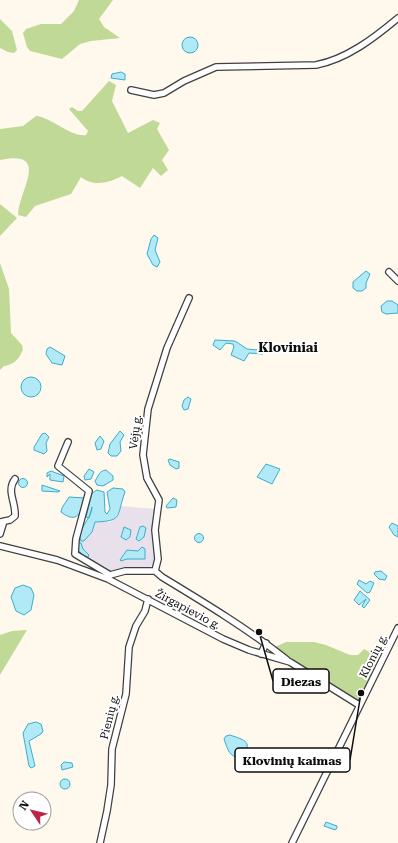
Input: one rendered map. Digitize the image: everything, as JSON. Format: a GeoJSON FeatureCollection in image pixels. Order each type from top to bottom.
{"type":"FeatureCollection","features":[{"type":"Feature","properties":{"kind":"street"},"geometry":{"type":"LineString","coordinates":[[130,90],[154,95],[164,93],[184,81],[216,67],[316,65],[328,63],[347,55],[398,18]]}},
{"type":"Feature","properties":{"kind":"street"},"geometry":{"type":"LineString","coordinates":[[389,272],[398,281]]}},
{"type":"Feature","properties":{"kind":"street","name":"Vėjų g."},"geometry":{"type":"LineString","coordinates":[[155,571],[158,559],[155,530],[159,500],[147,478],[142,455],[150,404],[167,348],[189,298]]}},
{"type":"Feature","properties":{"kind":"street"},"geometry":{"type":"LineString","coordinates":[[68,442],[58,466],[89,491],[76,539],[75,554],[109,577],[125,571],[155,571],[162,577],[212,607],[266,643],[290,662]]}},
{"type":"Feature","properties":{"kind":"street"},"geometry":{"type":"LineString","coordinates":[[0,534],[2,522],[10,520],[15,516],[10,490],[15,479]]}},
{"type":"Feature","properties":{"kind":"street","name":"Žirgapievio g."},"geometry":{"type":"LineString","coordinates":[[0,546],[57,560],[109,577],[203,630],[261,654],[290,662],[359,705]]}},
{"type":"Feature","properties":{"kind":"street","name":"Pienių g."},"geometry":{"type":"LineString","coordinates":[[100,843],[111,785],[112,749],[126,694],[129,647],[136,626],[145,611],[148,599]]}},
{"type":"Feature","properties":{"kind":"street","name":"Klonių g."},"geometry":{"type":"LineString","coordinates":[[292,843],[398,628]]}},
{"type":"Feature","properties":{"kind":"street"},"geometry":{"type":"LineString","coordinates":[[261,654],[266,643]]}},
{"type":"Feature","properties":{"kind":"shaded area"},"geometry":{"type":"Polygon","coordinates":[[[120,506],[156,509],[156,559],[153,565],[149,568],[110,572],[77,552],[78,539],[81,541],[93,529],[95,522],[110,522],[119,515],[120,506]]]}},
{"type":"Feature","properties":{"kind":"green space"},"geometry":{"type":"Polygon","coordinates":[[[79,0],[113,0],[99,19],[104,27],[120,38],[91,41],[80,44],[62,59],[30,51],[27,47],[23,33],[26,29],[41,24],[61,24],[74,11],[79,0]]]}},
{"type":"Feature","properties":{"kind":"green space"},"geometry":{"type":"Polygon","coordinates":[[[0,19],[12,31],[17,50],[14,53],[0,48],[0,19]]]}},
{"type":"Feature","properties":{"kind":"green space"},"geometry":{"type":"Polygon","coordinates":[[[109,81],[116,85],[112,101],[128,133],[153,120],[160,123],[157,129],[169,150],[162,160],[168,170],[161,176],[153,168],[140,188],[122,176],[112,181],[101,183],[91,182],[81,177],[71,194],[35,206],[26,217],[18,215],[29,167],[25,161],[16,158],[0,160],[0,129],[23,126],[36,116],[42,117],[68,131],[80,135],[86,135],[88,131],[69,109],[72,107],[78,111],[82,111],[109,81]]]}},
{"type":"Feature","properties":{"kind":"green space"},"geometry":{"type":"Polygon","coordinates":[[[0,204],[17,218],[0,236],[0,204]]]}},
{"type":"Feature","properties":{"kind":"green space"},"geometry":{"type":"Polygon","coordinates":[[[0,263],[9,289],[11,333],[22,345],[23,350],[16,361],[4,366],[0,370],[0,263]]]}},
{"type":"Feature","properties":{"kind":"green space"},"geometry":{"type":"Polygon","coordinates":[[[27,630],[0,675],[0,635],[12,631],[27,630]]]}},
{"type":"Feature","properties":{"kind":"green space"},"geometry":{"type":"Polygon","coordinates":[[[286,642],[314,642],[326,645],[350,655],[358,655],[364,649],[382,659],[358,700],[354,700],[300,666],[275,647],[286,642]]]}},
{"type":"Feature","properties":{"kind":"water"},"geometry":{"type":"Polygon","coordinates":[[[190,37],[196,39],[198,45],[196,51],[190,53],[184,51],[182,45],[184,39],[190,37]]]}},
{"type":"Feature","properties":{"kind":"water"},"geometry":{"type":"Polygon","coordinates":[[[121,72],[125,74],[125,80],[111,78],[112,74],[121,72]]]}},
{"type":"Feature","properties":{"kind":"water"},"geometry":{"type":"Polygon","coordinates":[[[154,235],[158,238],[155,250],[160,262],[157,267],[153,265],[147,254],[151,239],[154,235]]]}},
{"type":"Feature","properties":{"kind":"water"},"geometry":{"type":"Polygon","coordinates":[[[366,271],[370,274],[366,283],[366,288],[362,291],[357,291],[353,288],[353,282],[366,271]]]}},
{"type":"Feature","properties":{"kind":"water"},"geometry":{"type":"Polygon","coordinates":[[[387,301],[392,301],[398,305],[398,313],[386,314],[382,312],[381,306],[387,301]]]}},
{"type":"Feature","properties":{"kind":"water"},"geometry":{"type":"Polygon","coordinates":[[[215,340],[235,341],[247,349],[258,350],[264,353],[249,353],[244,361],[231,355],[234,347],[233,344],[226,343],[220,350],[213,345],[215,340]]]}},
{"type":"Feature","properties":{"kind":"water"},"geometry":{"type":"Polygon","coordinates":[[[50,347],[65,356],[62,365],[52,363],[46,354],[47,349],[50,347]]]}},
{"type":"Feature","properties":{"kind":"water"},"geometry":{"type":"Polygon","coordinates":[[[31,377],[38,380],[41,387],[38,394],[31,397],[24,394],[21,387],[24,380],[31,377]]]}},
{"type":"Feature","properties":{"kind":"water"},"geometry":{"type":"Polygon","coordinates":[[[188,397],[191,399],[188,409],[184,410],[182,406],[184,400],[188,397]]]}},
{"type":"Feature","properties":{"kind":"water"},"geometry":{"type":"Polygon","coordinates":[[[120,431],[124,435],[120,442],[121,451],[117,456],[111,456],[108,453],[110,444],[120,431]]]}},
{"type":"Feature","properties":{"kind":"water"},"geometry":{"type":"Polygon","coordinates":[[[45,433],[49,437],[46,443],[47,451],[44,454],[34,450],[34,447],[42,434],[45,433]]]}},
{"type":"Feature","properties":{"kind":"water"},"geometry":{"type":"Polygon","coordinates":[[[100,436],[104,441],[101,449],[97,450],[95,443],[100,436]]]}},
{"type":"Feature","properties":{"kind":"water"},"geometry":{"type":"Polygon","coordinates":[[[170,459],[179,462],[179,468],[176,469],[170,465],[168,460],[170,459]]]}},
{"type":"Feature","properties":{"kind":"water"},"geometry":{"type":"Polygon","coordinates":[[[266,464],[280,469],[272,484],[257,477],[266,464]]]}},
{"type":"Feature","properties":{"kind":"water"},"geometry":{"type":"Polygon","coordinates":[[[89,469],[94,472],[91,479],[85,480],[84,476],[89,469]]]}},
{"type":"Feature","properties":{"kind":"water"},"geometry":{"type":"Polygon","coordinates":[[[106,470],[113,476],[113,480],[103,486],[97,485],[95,481],[98,475],[100,472],[106,470]]]}},
{"type":"Feature","properties":{"kind":"water"},"geometry":{"type":"Polygon","coordinates":[[[51,471],[64,476],[63,482],[50,480],[50,474],[47,477],[47,473],[51,471]]]}},
{"type":"Feature","properties":{"kind":"water"},"geometry":{"type":"Polygon","coordinates":[[[23,478],[28,483],[23,488],[18,483],[23,478]]]}},
{"type":"Feature","properties":{"kind":"water"},"geometry":{"type":"Polygon","coordinates":[[[42,485],[60,491],[42,491],[42,485]]]}},
{"type":"Feature","properties":{"kind":"water"},"geometry":{"type":"Polygon","coordinates":[[[113,488],[123,489],[125,492],[118,516],[111,520],[95,522],[92,532],[84,541],[81,541],[80,537],[82,528],[88,518],[86,517],[92,493],[97,490],[104,492],[105,512],[107,514],[110,509],[107,492],[113,488]]]}},
{"type":"Feature","properties":{"kind":"water"},"geometry":{"type":"Polygon","coordinates":[[[69,497],[84,498],[82,508],[75,517],[67,516],[61,512],[69,497]]]}},
{"type":"Feature","properties":{"kind":"water"},"geometry":{"type":"Polygon","coordinates":[[[173,498],[177,500],[176,507],[167,508],[166,506],[173,498]]]}},
{"type":"Feature","properties":{"kind":"water"},"geometry":{"type":"Polygon","coordinates":[[[392,523],[398,526],[398,537],[394,535],[389,527],[392,523]]]}},
{"type":"Feature","properties":{"kind":"water"},"geometry":{"type":"Polygon","coordinates":[[[143,526],[146,528],[144,537],[139,541],[136,539],[140,527],[143,526]]]}},
{"type":"Feature","properties":{"kind":"water"},"geometry":{"type":"Polygon","coordinates":[[[124,527],[131,530],[130,537],[126,540],[121,537],[124,527]]]}},
{"type":"Feature","properties":{"kind":"water"},"geometry":{"type":"Polygon","coordinates":[[[197,534],[201,534],[203,538],[201,542],[197,542],[195,540],[195,536],[197,534]]]}},
{"type":"Feature","properties":{"kind":"water"},"geometry":{"type":"Polygon","coordinates":[[[78,542],[81,543],[83,549],[89,555],[88,557],[86,558],[77,549],[78,542]]]}},
{"type":"Feature","properties":{"kind":"water"},"geometry":{"type":"Polygon","coordinates":[[[142,547],[145,549],[145,559],[120,560],[127,550],[138,551],[142,547]]]}},
{"type":"Feature","properties":{"kind":"water"},"geometry":{"type":"Polygon","coordinates":[[[381,571],[387,576],[385,580],[379,579],[374,574],[375,572],[381,571]]]}},
{"type":"Feature","properties":{"kind":"water"},"geometry":{"type":"Polygon","coordinates":[[[359,580],[366,584],[370,581],[374,583],[370,592],[367,593],[357,584],[359,580]]]}},
{"type":"Feature","properties":{"kind":"water"},"geometry":{"type":"Polygon","coordinates":[[[23,585],[31,588],[34,595],[31,610],[24,615],[16,611],[11,597],[15,588],[23,585]]]}},
{"type":"Feature","properties":{"kind":"water"},"geometry":{"type":"Polygon","coordinates":[[[360,591],[370,600],[364,608],[362,606],[366,599],[359,605],[354,600],[360,591]]]}},
{"type":"Feature","properties":{"kind":"water"},"geometry":{"type":"Polygon","coordinates":[[[36,722],[41,724],[43,731],[41,734],[29,741],[35,766],[31,768],[29,766],[23,733],[28,724],[36,722]]]}},
{"type":"Feature","properties":{"kind":"water"},"geometry":{"type":"Polygon","coordinates":[[[230,735],[240,738],[246,742],[247,748],[241,758],[234,756],[228,750],[224,739],[226,736],[230,735]]]}},
{"type":"Feature","properties":{"kind":"water"},"geometry":{"type":"Polygon","coordinates":[[[64,762],[72,763],[73,767],[62,770],[61,765],[64,762]]]}},
{"type":"Feature","properties":{"kind":"water"},"geometry":{"type":"Polygon","coordinates":[[[63,779],[67,779],[69,780],[69,788],[63,789],[60,786],[60,782],[63,779]]]}},
{"type":"Feature","properties":{"kind":"water"},"geometry":{"type":"Polygon","coordinates":[[[326,822],[337,826],[337,828],[335,830],[324,826],[326,822]]]}},
{"type":"Feature","properties":{"kind":"place","name":"Diezas"},"geometry":{"type":"Point","coordinates":[259,632]}},
{"type":"Feature","properties":{"kind":"place","name":"Klovinių kaimas"},"geometry":{"type":"Point","coordinates":[361,693]}},
{"type":"Feature","properties":{"kind":"district","name":"Kloviniai"},"geometry":{"type":"Point","coordinates":[288,347]}}]}
